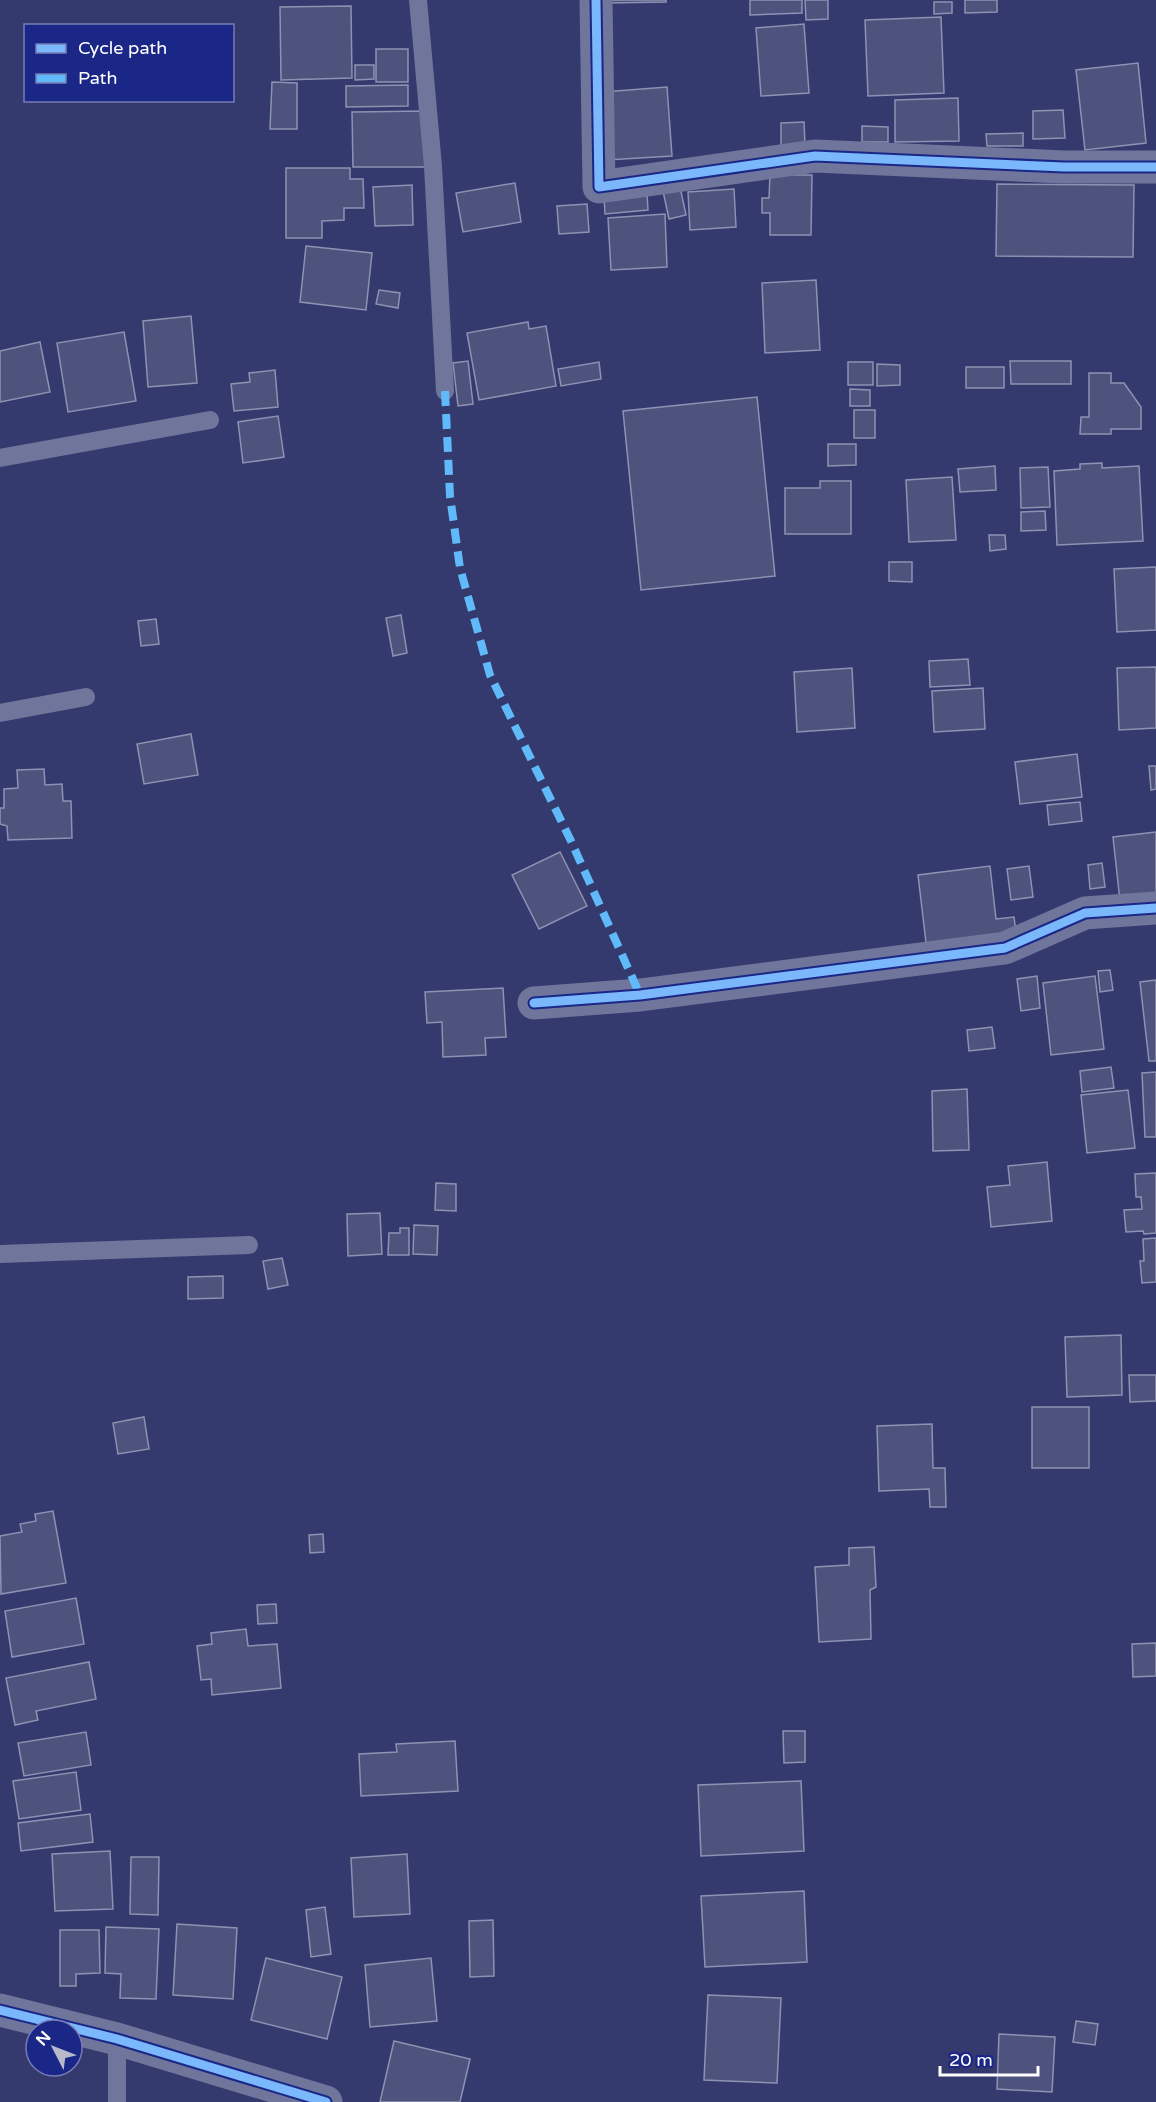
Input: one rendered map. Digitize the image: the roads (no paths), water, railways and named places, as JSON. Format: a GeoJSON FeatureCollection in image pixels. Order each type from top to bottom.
{"type":"FeatureCollection","features":[{"type":"Feature","properties":{"kind":"street"},"geometry":{"type":"LineString","coordinates":[[596,0],[599,187],[815,156],[1064,167],[1156,167]]}},
{"type":"Feature","properties":{"kind":"street"},"geometry":{"type":"LineString","coordinates":[[534,1004],[640,995],[1005,948],[1085,913],[1156,908]]}},
{"type":"Feature","properties":{"kind":"street"},"geometry":{"type":"LineString","coordinates":[[0,2010],[117,2038],[326,2102]]}},
{"type":"Feature","properties":{"kind":"lane"},"geometry":{"type":"LineString","coordinates":[[418,0],[433,166],[445,392]]}},
{"type":"Feature","properties":{"kind":"lane"},"geometry":{"type":"LineString","coordinates":[[0,458],[210,420]]}},
{"type":"Feature","properties":{"kind":"lane"},"geometry":{"type":"LineString","coordinates":[[0,713],[86,698]]}},
{"type":"Feature","properties":{"kind":"lane"},"geometry":{"type":"LineString","coordinates":[[0,1254],[249,1245]]}},
{"type":"Feature","properties":{"kind":"lane"},"geometry":{"type":"LineString","coordinates":[[117,2038],[117,2102]]}}]}
